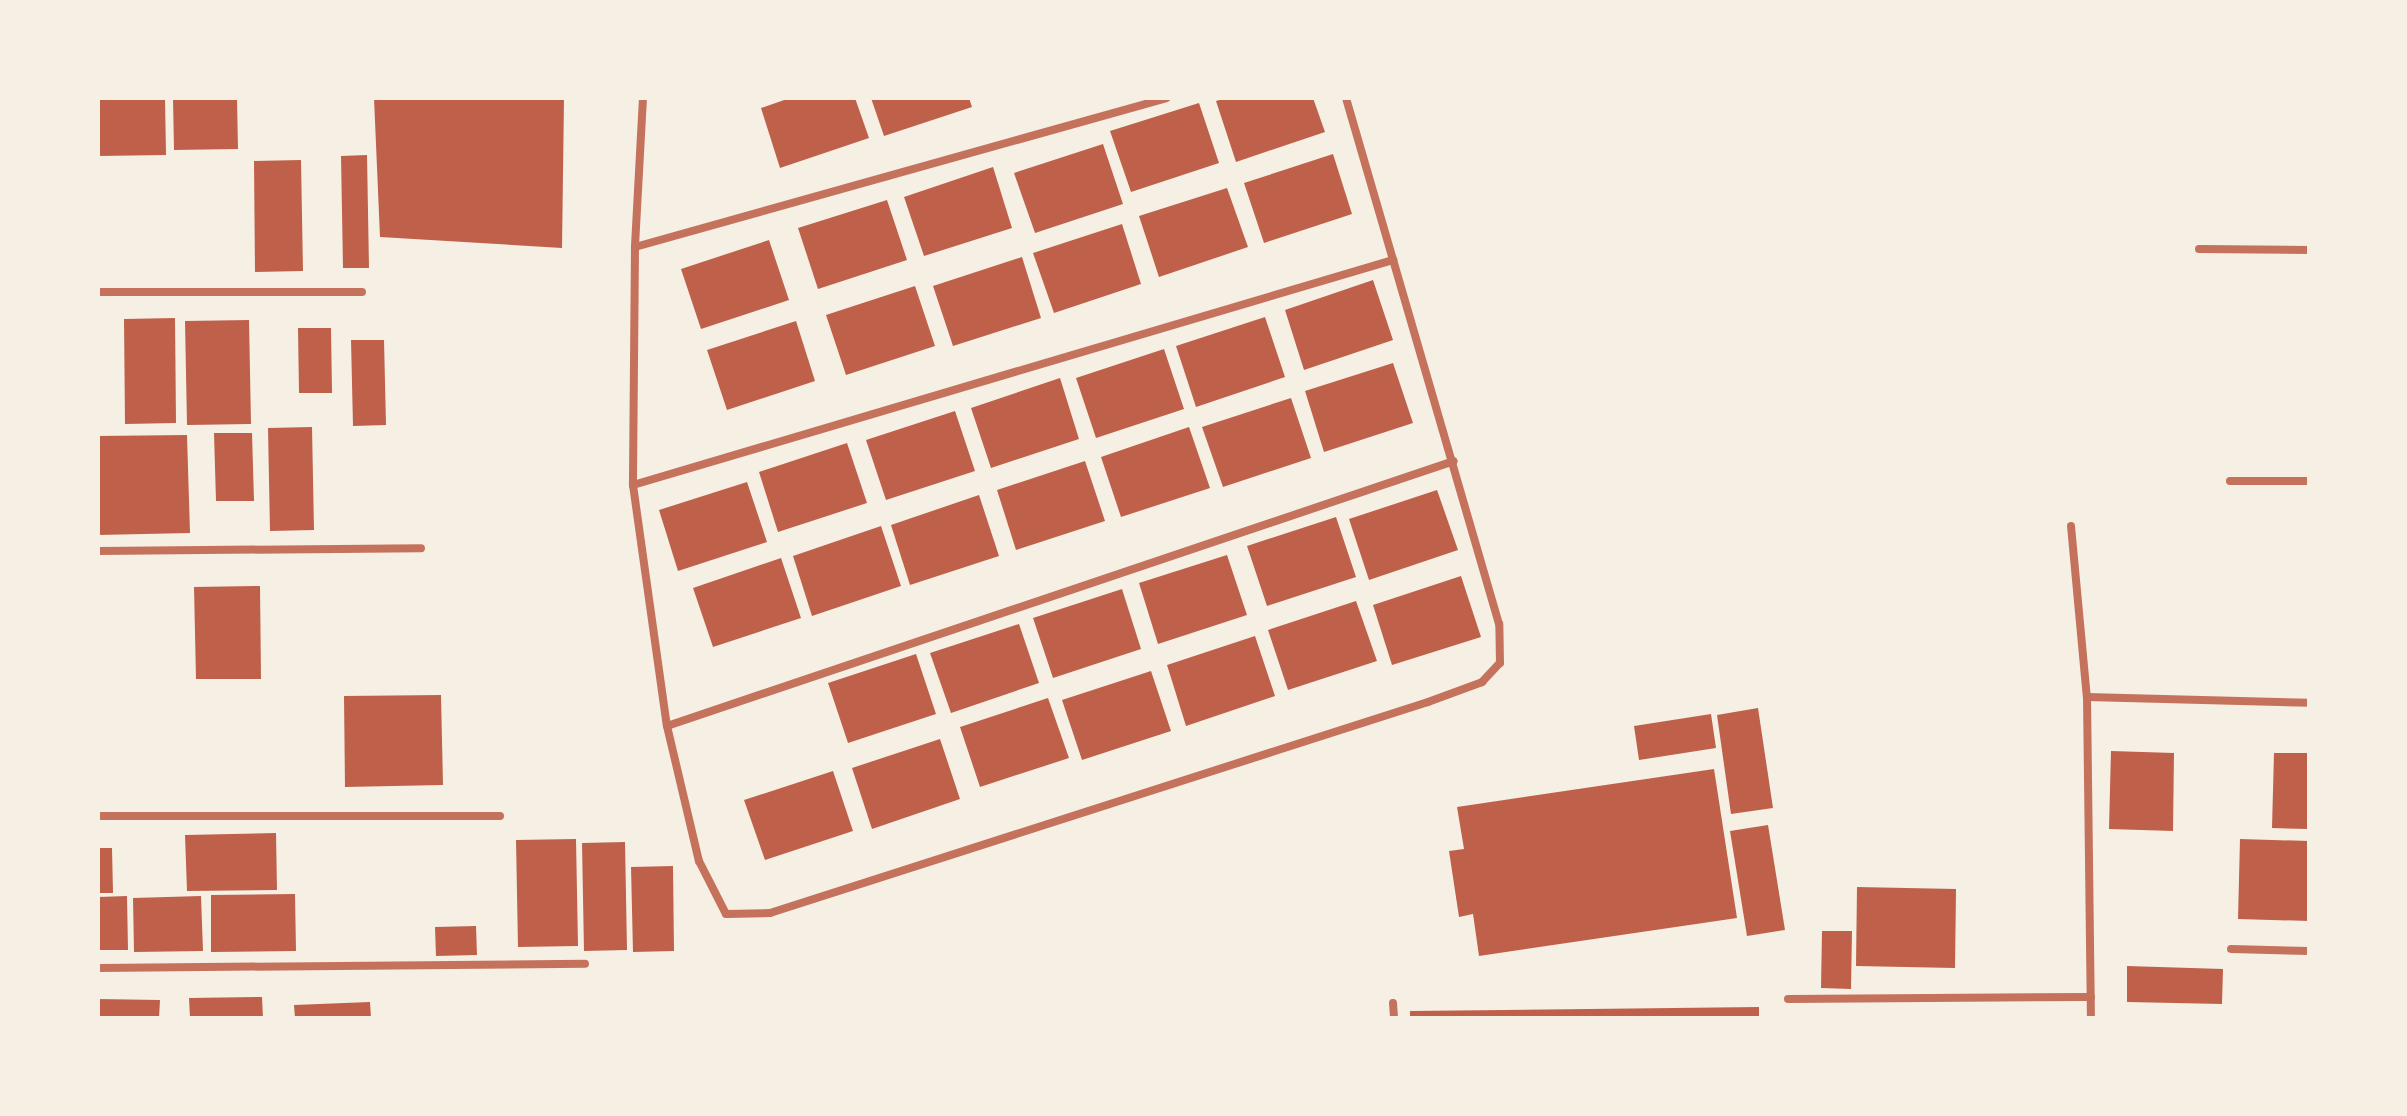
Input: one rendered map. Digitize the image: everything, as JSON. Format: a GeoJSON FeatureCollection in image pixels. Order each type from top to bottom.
{"type":"FeatureCollection","features":[{"type":"Feature","properties":{"kind":"street"},"geometry":{"type":"LineString","coordinates":[[643,98],[635,247],[633,485],[667,726],[699,861],[726,914],[770,913],[1428,702],[1482,682],[1500,663],[1499,624],[1346,98]]}},
{"type":"Feature","properties":{"kind":"street"},"geometry":{"type":"LineString","coordinates":[[635,247],[1167,98]]}},
{"type":"Feature","properties":{"kind":"street"},"geometry":{"type":"LineString","coordinates":[[2199,249],[2309,250]]}},
{"type":"Feature","properties":{"kind":"street"},"geometry":{"type":"LineString","coordinates":[[633,485],[1393,260]]}},
{"type":"Feature","properties":{"kind":"street"},"geometry":{"type":"LineString","coordinates":[[98,292],[362,292]]}},
{"type":"Feature","properties":{"kind":"street"},"geometry":{"type":"LineString","coordinates":[[667,726],[1454,461]]}},
{"type":"Feature","properties":{"kind":"street"},"geometry":{"type":"LineString","coordinates":[[2230,481],[2309,481]]}},
{"type":"Feature","properties":{"kind":"street"},"geometry":{"type":"LineString","coordinates":[[2071,526],[2087,697],[2091,1018]]}},
{"type":"Feature","properties":{"kind":"street"},"geometry":{"type":"LineString","coordinates":[[98,551],[421,548]]}},
{"type":"Feature","properties":{"kind":"street"},"geometry":{"type":"LineString","coordinates":[[2087,697],[2309,703]]}},
{"type":"Feature","properties":{"kind":"street"},"geometry":{"type":"LineString","coordinates":[[98,816],[500,816]]}},
{"type":"Feature","properties":{"kind":"street"},"geometry":{"type":"LineString","coordinates":[[2231,949],[2309,951]]}},
{"type":"Feature","properties":{"kind":"street"},"geometry":{"type":"LineString","coordinates":[[98,968],[585,964]]}},
{"type":"Feature","properties":{"kind":"street"},"geometry":{"type":"LineString","coordinates":[[1788,999],[2091,997]]}},
{"type":"Feature","properties":{"kind":"street"},"geometry":{"type":"LineString","coordinates":[[1393,1003],[1394,1018]]}},
{"type":"Feature","properties":{"kind":"building"},"geometry":{"type":"Polygon","coordinates":[[[98,98],[165,98],[166,155],[98,156],[98,98]]]}},
{"type":"Feature","properties":{"kind":"building"},"geometry":{"type":"Polygon","coordinates":[[[173,98],[237,98],[238,149],[174,150],[173,98]]]}},
{"type":"Feature","properties":{"kind":"building"},"geometry":{"type":"Polygon","coordinates":[[[374,98],[564,98],[562,248],[380,237],[374,98]]]}},
{"type":"Feature","properties":{"kind":"building"},"geometry":{"type":"Polygon","coordinates":[[[790,98],[855,98],[869,138],[780,168],[761,108],[790,98]]]}},
{"type":"Feature","properties":{"kind":"building"},"geometry":{"type":"Polygon","coordinates":[[[871,98],[969,98],[972,107],[884,136],[871,98]]]}},
{"type":"Feature","properties":{"kind":"building"},"geometry":{"type":"Polygon","coordinates":[[[1226,98],[1313,98],[1325,132],[1236,162],[1216,101],[1226,98]]]}},
{"type":"Feature","properties":{"kind":"building"},"geometry":{"type":"Polygon","coordinates":[[[1199,103],[1219,163],[1131,192],[1110,131],[1199,103]]]}},
{"type":"Feature","properties":{"kind":"building"},"geometry":{"type":"Polygon","coordinates":[[[1103,144],[1123,204],[1035,233],[1014,173],[1103,144]]]}},
{"type":"Feature","properties":{"kind":"building"},"geometry":{"type":"Polygon","coordinates":[[[1333,154],[1352,214],[1264,243],[1244,183],[1333,154]]]}},
{"type":"Feature","properties":{"kind":"building"},"geometry":{"type":"Polygon","coordinates":[[[367,155],[369,268],[343,268],[341,156],[367,155]]]}},
{"type":"Feature","properties":{"kind":"building"},"geometry":{"type":"Polygon","coordinates":[[[301,160],[303,271],[255,272],[254,161],[301,160]]]}},
{"type":"Feature","properties":{"kind":"building"},"geometry":{"type":"Polygon","coordinates":[[[993,167],[1012,228],[924,256],[904,197],[993,167]]]}},
{"type":"Feature","properties":{"kind":"building"},"geometry":{"type":"Polygon","coordinates":[[[1227,188],[1248,247],[1159,277],[1139,216],[1227,188]]]}},
{"type":"Feature","properties":{"kind":"building"},"geometry":{"type":"Polygon","coordinates":[[[887,200],[907,260],[818,289],[798,228],[887,200]]]}},
{"type":"Feature","properties":{"kind":"building"},"geometry":{"type":"Polygon","coordinates":[[[1122,224],[1141,284],[1054,313],[1033,253],[1122,224]]]}},
{"type":"Feature","properties":{"kind":"building"},"geometry":{"type":"Polygon","coordinates":[[[769,240],[789,300],[701,329],[681,269],[769,240]]]}},
{"type":"Feature","properties":{"kind":"building"},"geometry":{"type":"Polygon","coordinates":[[[1022,257],[1041,318],[953,346],[933,286],[1022,257]]]}},
{"type":"Feature","properties":{"kind":"building"},"geometry":{"type":"Polygon","coordinates":[[[1373,280],[1393,340],[1304,370],[1285,310],[1373,280]]]}},
{"type":"Feature","properties":{"kind":"building"},"geometry":{"type":"Polygon","coordinates":[[[915,286],[935,346],[846,375],[826,315],[915,286]]]}},
{"type":"Feature","properties":{"kind":"building"},"geometry":{"type":"Polygon","coordinates":[[[1265,317],[1285,377],[1196,407],[1176,346],[1265,317]]]}},
{"type":"Feature","properties":{"kind":"building"},"geometry":{"type":"Polygon","coordinates":[[[175,318],[176,423],[125,424],[124,319],[175,318]]]}},
{"type":"Feature","properties":{"kind":"building"},"geometry":{"type":"Polygon","coordinates":[[[249,320],[251,424],[187,425],[185,321],[249,320]]]}},
{"type":"Feature","properties":{"kind":"building"},"geometry":{"type":"Polygon","coordinates":[[[796,321],[815,381],[727,410],[707,350],[796,321]]]}},
{"type":"Feature","properties":{"kind":"building"},"geometry":{"type":"Polygon","coordinates":[[[298,328],[331,328],[332,393],[299,393],[298,328]]]}},
{"type":"Feature","properties":{"kind":"building"},"geometry":{"type":"Polygon","coordinates":[[[351,340],[384,340],[386,425],[353,426],[351,340]]]}},
{"type":"Feature","properties":{"kind":"building"},"geometry":{"type":"Polygon","coordinates":[[[1164,349],[1184,409],[1096,438],[1076,378],[1164,349]]]}},
{"type":"Feature","properties":{"kind":"building"},"geometry":{"type":"Polygon","coordinates":[[[1393,363],[1413,423],[1324,452],[1305,391],[1393,363]]]}},
{"type":"Feature","properties":{"kind":"building"},"geometry":{"type":"Polygon","coordinates":[[[1060,378],[1079,439],[991,468],[971,408],[1060,378]]]}},
{"type":"Feature","properties":{"kind":"building"},"geometry":{"type":"Polygon","coordinates":[[[1291,398],[1311,458],[1223,487],[1202,427],[1291,398]]]}},
{"type":"Feature","properties":{"kind":"building"},"geometry":{"type":"Polygon","coordinates":[[[955,411],[975,471],[886,500],[866,440],[955,411]]]}},
{"type":"Feature","properties":{"kind":"building"},"geometry":{"type":"Polygon","coordinates":[[[312,427],[314,530],[270,531],[268,428],[312,427]]]}},
{"type":"Feature","properties":{"kind":"building"},"geometry":{"type":"Polygon","coordinates":[[[1189,427],[1210,488],[1121,517],[1101,457],[1189,427]]]}},
{"type":"Feature","properties":{"kind":"building"},"geometry":{"type":"Polygon","coordinates":[[[214,433],[252,433],[254,501],[216,501],[214,433]]]}},
{"type":"Feature","properties":{"kind":"building"},"geometry":{"type":"Polygon","coordinates":[[[187,435],[190,533],[98,535],[98,436],[187,435]]]}},
{"type":"Feature","properties":{"kind":"building"},"geometry":{"type":"Polygon","coordinates":[[[847,443],[867,503],[778,532],[759,472],[847,443]]]}},
{"type":"Feature","properties":{"kind":"building"},"geometry":{"type":"Polygon","coordinates":[[[1085,461],[1105,521],[1016,550],[997,490],[1085,461]]]}},
{"type":"Feature","properties":{"kind":"building"},"geometry":{"type":"Polygon","coordinates":[[[747,482],[767,542],[678,571],[659,510],[747,482]]]}},
{"type":"Feature","properties":{"kind":"building"},"geometry":{"type":"Polygon","coordinates":[[[1437,490],[1458,550],[1369,580],[1349,519],[1437,490]]]}},
{"type":"Feature","properties":{"kind":"building"},"geometry":{"type":"Polygon","coordinates":[[[979,495],[999,556],[910,585],[891,525],[979,495]]]}},
{"type":"Feature","properties":{"kind":"building"},"geometry":{"type":"Polygon","coordinates":[[[1336,517],[1356,577],[1267,606],[1247,546],[1336,517]]]}},
{"type":"Feature","properties":{"kind":"building"},"geometry":{"type":"Polygon","coordinates":[[[881,526],[901,586],[812,616],[793,556],[881,526]]]}},
{"type":"Feature","properties":{"kind":"building"},"geometry":{"type":"Polygon","coordinates":[[[1227,555],[1247,615],[1158,644],[1139,583],[1227,555]]]}},
{"type":"Feature","properties":{"kind":"building"},"geometry":{"type":"Polygon","coordinates":[[[781,558],[801,618],[713,647],[693,588],[781,558]]]}},
{"type":"Feature","properties":{"kind":"building"},"geometry":{"type":"Polygon","coordinates":[[[1461,576],[1481,637],[1392,665],[1373,605],[1461,576]]]}},
{"type":"Feature","properties":{"kind":"building"},"geometry":{"type":"Polygon","coordinates":[[[260,586],[261,679],[196,679],[194,587],[260,586]]]}},
{"type":"Feature","properties":{"kind":"building"},"geometry":{"type":"Polygon","coordinates":[[[1122,589],[1141,649],[1053,678],[1033,618],[1122,589]]]}},
{"type":"Feature","properties":{"kind":"building"},"geometry":{"type":"Polygon","coordinates":[[[1356,601],[1377,661],[1288,690],[1268,630],[1356,601]]]}},
{"type":"Feature","properties":{"kind":"building"},"geometry":{"type":"Polygon","coordinates":[[[1019,624],[1039,683],[951,713],[930,653],[1019,624]]]}},
{"type":"Feature","properties":{"kind":"building"},"geometry":{"type":"Polygon","coordinates":[[[1255,636],[1275,696],[1186,726],[1167,665],[1255,636]]]}},
{"type":"Feature","properties":{"kind":"building"},"geometry":{"type":"Polygon","coordinates":[[[916,654],[936,714],[848,743],[828,683],[916,654]]]}},
{"type":"Feature","properties":{"kind":"building"},"geometry":{"type":"Polygon","coordinates":[[[1151,671],[1171,731],[1082,760],[1062,700],[1151,671]]]}},
{"type":"Feature","properties":{"kind":"building"},"geometry":{"type":"Polygon","coordinates":[[[441,695],[443,785],[345,787],[344,696],[441,695]]]}},
{"type":"Feature","properties":{"kind":"building"},"geometry":{"type":"Polygon","coordinates":[[[1048,698],[1069,758],[980,787],[960,727],[1048,698]]]}},
{"type":"Feature","properties":{"kind":"building"},"geometry":{"type":"Polygon","coordinates":[[[1758,708],[1773,808],[1731,814],[1717,715],[1758,708]]]}},
{"type":"Feature","properties":{"kind":"building"},"geometry":{"type":"Polygon","coordinates":[[[1711,714],[1716,748],[1639,760],[1634,726],[1711,714]]]}},
{"type":"Feature","properties":{"kind":"building"},"geometry":{"type":"Polygon","coordinates":[[[940,739],[960,799],[872,829],[852,768],[940,739]]]}},
{"type":"Feature","properties":{"kind":"building"},"geometry":{"type":"Polygon","coordinates":[[[2111,751],[2174,753],[2173,831],[2109,829],[2111,751]]]}},
{"type":"Feature","properties":{"kind":"building"},"geometry":{"type":"Polygon","coordinates":[[[2274,753],[2309,753],[2309,829],[2272,828],[2274,753]]]}},
{"type":"Feature","properties":{"kind":"building"},"geometry":{"type":"Polygon","coordinates":[[[1714,769],[1737,918],[1479,956],[1473,914],[1459,917],[1449,851],[1464,849],[1457,807],[1714,769]]]}},
{"type":"Feature","properties":{"kind":"building"},"geometry":{"type":"Polygon","coordinates":[[[833,771],[853,831],[765,860],[744,800],[833,771]]]}},
{"type":"Feature","properties":{"kind":"building"},"geometry":{"type":"Polygon","coordinates":[[[1768,825],[1785,930],[1747,936],[1730,831],[1768,825]]]}},
{"type":"Feature","properties":{"kind":"building"},"geometry":{"type":"Polygon","coordinates":[[[276,833],[277,890],[187,891],[185,835],[276,833]]]}},
{"type":"Feature","properties":{"kind":"building"},"geometry":{"type":"Polygon","coordinates":[[[576,839],[578,946],[518,947],[516,840],[576,839]]]}},
{"type":"Feature","properties":{"kind":"building"},"geometry":{"type":"Polygon","coordinates":[[[2240,839],[2309,841],[2309,921],[2238,919],[2240,839]]]}},
{"type":"Feature","properties":{"kind":"building"},"geometry":{"type":"Polygon","coordinates":[[[625,842],[627,950],[584,951],[582,843],[625,842]]]}},
{"type":"Feature","properties":{"kind":"building"},"geometry":{"type":"Polygon","coordinates":[[[98,848],[112,848],[113,893],[98,893],[98,848]]]}},
{"type":"Feature","properties":{"kind":"building"},"geometry":{"type":"Polygon","coordinates":[[[673,866],[674,951],[633,952],[631,867],[673,866]]]}},
{"type":"Feature","properties":{"kind":"building"},"geometry":{"type":"Polygon","coordinates":[[[1857,887],[1956,889],[1955,968],[1856,966],[1857,887]]]}},
{"type":"Feature","properties":{"kind":"building"},"geometry":{"type":"Polygon","coordinates":[[[295,894],[296,951],[211,952],[211,895],[295,894]]]}},
{"type":"Feature","properties":{"kind":"building"},"geometry":{"type":"Polygon","coordinates":[[[127,896],[128,950],[98,950],[98,897],[127,896]]]}},
{"type":"Feature","properties":{"kind":"building"},"geometry":{"type":"Polygon","coordinates":[[[201,896],[203,951],[134,952],[133,898],[201,896]]]}},
{"type":"Feature","properties":{"kind":"building"},"geometry":{"type":"Polygon","coordinates":[[[476,926],[477,955],[436,956],[435,927],[476,926]]]}},
{"type":"Feature","properties":{"kind":"building"},"geometry":{"type":"Polygon","coordinates":[[[1822,931],[1852,931],[1851,989],[1821,988],[1822,931]]]}},
{"type":"Feature","properties":{"kind":"building"},"geometry":{"type":"Polygon","coordinates":[[[2127,966],[2223,969],[2222,1004],[2127,1002],[2127,966]]]}},
{"type":"Feature","properties":{"kind":"building"},"geometry":{"type":"Polygon","coordinates":[[[262,997],[263,1018],[190,1018],[189,998],[262,997]]]}},
{"type":"Feature","properties":{"kind":"building"},"geometry":{"type":"Polygon","coordinates":[[[98,999],[160,1000],[159,1018],[98,1018],[98,999]]]}},
{"type":"Feature","properties":{"kind":"building"},"geometry":{"type":"Polygon","coordinates":[[[370,1002],[371,1018],[295,1018],[294,1005],[370,1002]]]}},
{"type":"Feature","properties":{"kind":"building"},"geometry":{"type":"Polygon","coordinates":[[[1759,1007],[1759,1018],[1410,1018],[1410,1011],[1759,1007]]]}}]}
